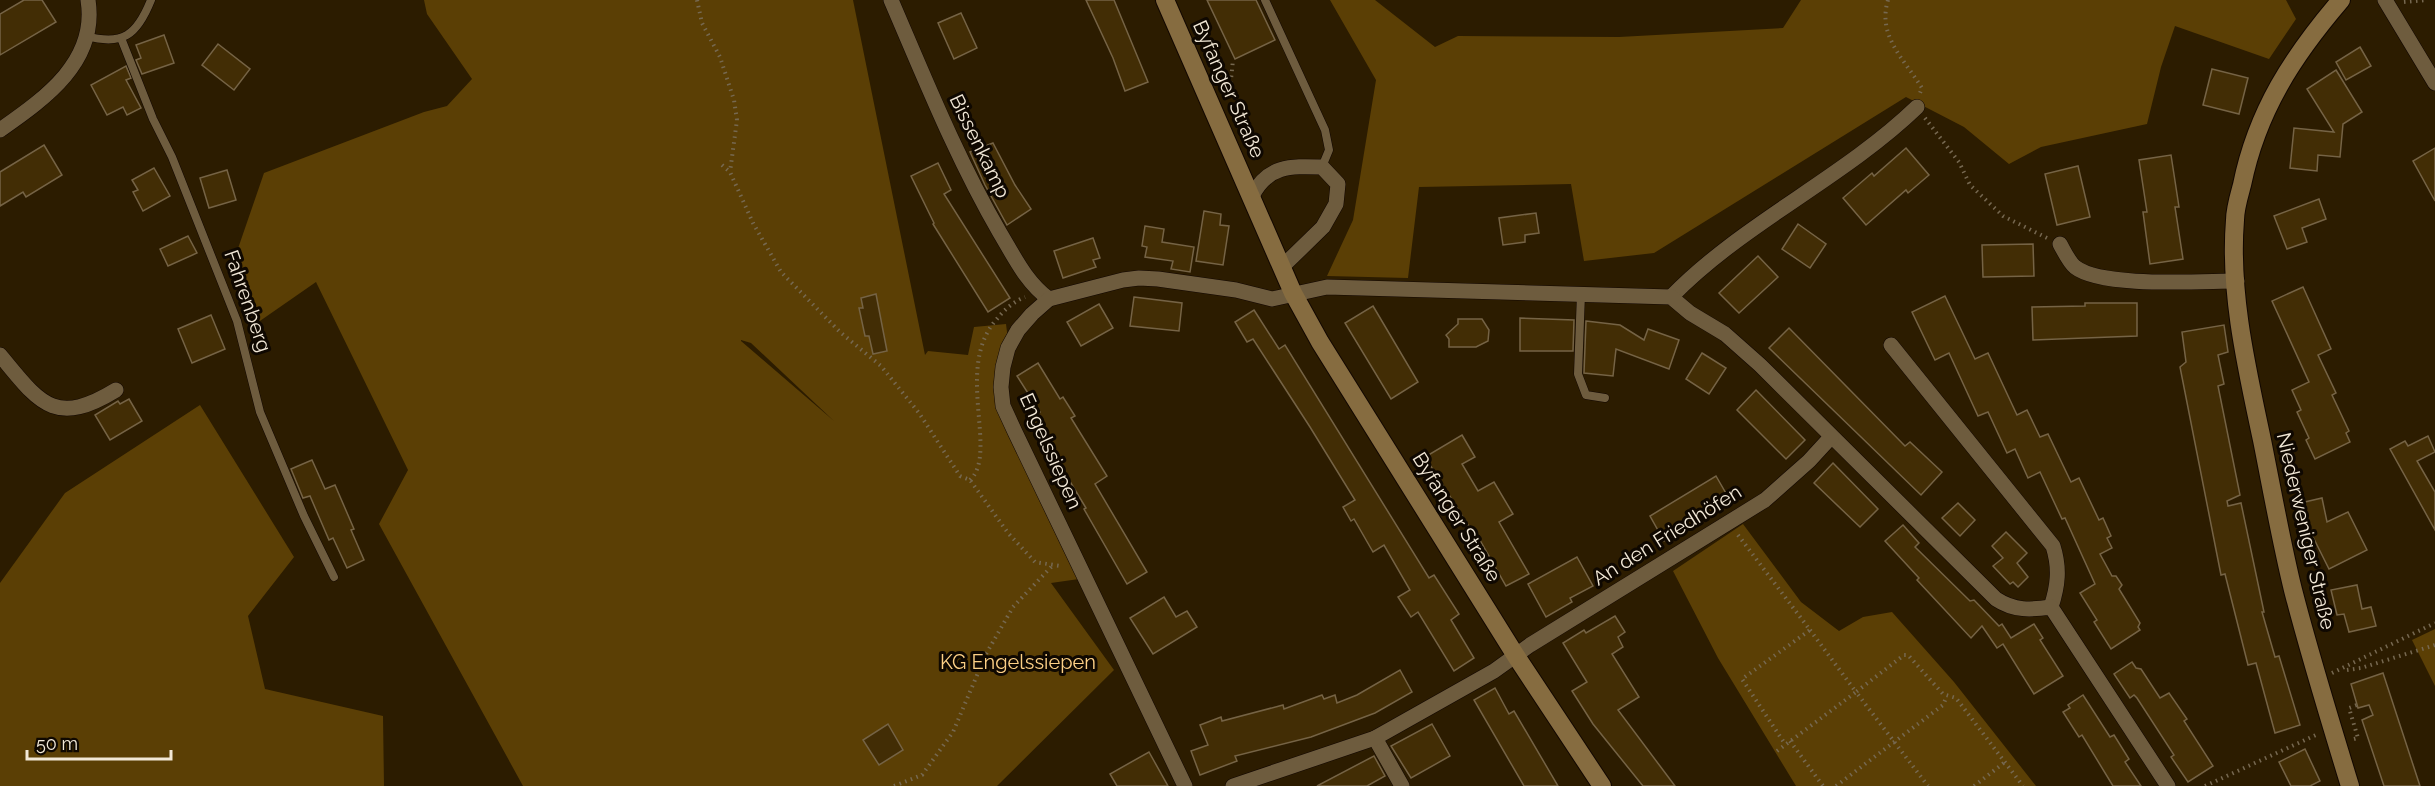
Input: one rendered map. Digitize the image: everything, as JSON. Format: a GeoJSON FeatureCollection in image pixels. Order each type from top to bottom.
{"type":"FeatureCollection","features":[{"type":"Feature","properties":{"kind":"street"},"geometry":{"type":"LineString","coordinates":[[0,130],[55,89],[74,66],[86,36],[90,16],[88,0]]}},
{"type":"Feature","properties":{"kind":"street","name":"Bissenkamp"},"geometry":{"type":"LineString","coordinates":[[891,0],[954,147],[979,196],[1024,274],[1034,288],[1048,300]]}},
{"type":"Feature","properties":{"kind":"street","name":"Byfanger Straße"},"geometry":{"type":"LineString","coordinates":[[1165,0],[1293,293],[1320,342],[1516,656],[1602,786]]}},
{"type":"Feature","properties":{"kind":"street","name":"Niederweniger Straße"},"geometry":{"type":"LineString","coordinates":[[2341,0],[2309,37],[2287,69],[2264,116],[2246,165],[2235,219],[2240,315],[2251,385],[2293,588],[2317,678],[2350,786]]}},
{"type":"Feature","properties":{"kind":"street"},"geometry":{"type":"LineString","coordinates":[[2385,0],[2435,83]]}},
{"type":"Feature","properties":{"kind":"street"},"geometry":{"type":"LineString","coordinates":[[1671,297],[1701,268],[1900,124],[1917,107]]}},
{"type":"Feature","properties":{"kind":"street"},"geometry":{"type":"LineString","coordinates":[[1282,267],[1323,227],[1336,204],[1338,184],[1322,167]]}},
{"type":"Feature","properties":{"kind":"street","name":"Byfanger Straße"},"geometry":{"type":"LineString","coordinates":[[1252,196],[1266,176],[1282,168],[1322,167]]}},
{"type":"Feature","properties":{"kind":"street"},"geometry":{"type":"LineString","coordinates":[[2060,244],[2074,267],[2097,277],[2138,281],[2237,281]]}},
{"type":"Feature","properties":{"kind":"street","name":"Engelssiepen"},"geometry":{"type":"LineString","coordinates":[[1185,786],[1004,406],[1001,387],[1008,348],[1018,330],[1048,300],[1115,282],[1139,278],[1158,279],[1236,290],[1272,299],[1293,293]]}},
{"type":"Feature","properties":{"kind":"street"},"geometry":{"type":"LineString","coordinates":[[1293,293],[1327,287],[1671,297],[1690,314],[1725,334],[1760,365],[1996,599],[2008,607],[2021,609],[2051,607]]}},
{"type":"Feature","properties":{"kind":"street"},"geometry":{"type":"LineString","coordinates":[[1891,345],[2053,546],[2059,563],[2058,582],[2051,607],[2168,786]]}},
{"type":"Feature","properties":{"kind":"street"},"geometry":{"type":"LineString","coordinates":[[0,355],[32,393],[43,402],[57,408],[73,409],[88,406],[116,390]]}},
{"type":"Feature","properties":{"kind":"street","name":"An den Friedhöfen"},"geometry":{"type":"LineString","coordinates":[[1233,786],[1375,738],[1494,671],[1530,645],[1765,500],[1831,437]]}},
{"type":"Feature","properties":{"kind":"street"},"geometry":{"type":"LineString","coordinates":[[1375,738],[1402,786]]}},
{"type":"Feature","properties":{"kind":"lane"},"geometry":{"type":"LineString","coordinates":[[86,36],[107,41],[121,38],[130,33],[143,18],[151,0]]}},
{"type":"Feature","properties":{"kind":"lane"},"geometry":{"type":"LineString","coordinates":[[1265,0],[1325,130],[1329,150],[1322,167]]}},
{"type":"Feature","properties":{"kind":"lane","name":"Fahrenberg"},"geometry":{"type":"LineString","coordinates":[[121,38],[153,119],[172,157],[237,321],[260,412],[304,516],[334,577]]}},
{"type":"Feature","properties":{"kind":"lane"},"geometry":{"type":"LineString","coordinates":[[1581,294],[1578,374],[1586,395],[1605,398]]}},
{"type":"Feature","properties":{"kind":"path"},"geometry":{"type":"LineString","coordinates":[[697,0],[702,23],[720,57],[734,100],[737,120],[730,172]]}},
{"type":"Feature","properties":{"kind":"path"},"geometry":{"type":"LineString","coordinates":[[1888,0],[1884,14],[1887,34],[1922,88],[1917,107],[1959,162],[1970,185],[2003,216],[2060,244]]}},
{"type":"Feature","properties":{"kind":"path"},"geometry":{"type":"LineString","coordinates":[[1230,89],[1233,60]]}},
{"type":"Feature","properties":{"kind":"path"},"geometry":{"type":"LineString","coordinates":[[722,165],[730,172],[753,223],[781,272],[840,332],[881,366],[932,433],[960,476],[970,480],[1021,549],[1035,562],[1042,565],[1053,564],[1013,607],[986,654],[953,732],[922,775],[894,786]]}},
{"type":"Feature","properties":{"kind":"path"},"geometry":{"type":"LineString","coordinates":[[1728,522],[1928,786]]}},
{"type":"Feature","properties":{"kind":"path"},"geometry":{"type":"LineString","coordinates":[[2317,678],[2343,670],[2435,623]]}},
{"type":"Feature","properties":{"kind":"path"},"geometry":{"type":"LineString","coordinates":[[1785,744],[1742,679],[1810,630]]}},
{"type":"Feature","properties":{"kind":"path"},"geometry":{"type":"LineString","coordinates":[[2343,670],[2361,668],[2435,645]]}},
{"type":"Feature","properties":{"kind":"path"},"geometry":{"type":"LineString","coordinates":[[1777,751],[1904,655],[1908,656],[1947,696],[1956,698],[2023,786]]}},
{"type":"Feature","properties":{"kind":"path"},"geometry":{"type":"LineString","coordinates":[[1836,786],[1943,705],[1947,696]]}},
{"type":"Feature","properties":{"kind":"path"},"geometry":{"type":"LineString","coordinates":[[2357,705],[2349,708],[2358,738]]}},
{"type":"Feature","properties":{"kind":"path"},"geometry":{"type":"LineString","coordinates":[[2205,786],[2332,727]]}},
{"type":"Feature","properties":{"kind":"path"},"geometry":{"type":"LineString","coordinates":[[1790,741],[1823,786]]}},
{"type":"Feature","properties":{"kind":"path"},"geometry":{"type":"LineString","coordinates":[[1974,786],[2005,762]]}},
{"type":"Feature","properties":{"kind":"green space","name":"KG Engelssiepen"},"geometry":{"type":"Polygon","coordinates":[[[424,0],[853,0],[925,355],[928,351],[968,355],[974,327],[1006,324],[1008,340],[1002,413],[1079,579],[1051,583],[1114,670],[997,786],[523,786],[379,524],[408,470],[316,282],[257,323],[233,263],[264,173],[424,112],[447,106],[472,79],[427,14],[424,0]],[[741,340],[834,421],[751,343],[741,340]]]}},
{"type":"Feature","properties":{"kind":"green space"},"geometry":{"type":"Polygon","coordinates":[[[1330,0],[1375,0],[1435,47],[1458,36],[1619,37],[1783,28],[1801,0],[2286,0],[2296,19],[2269,59],[2175,26],[2161,67],[2147,124],[2041,147],[2009,164],[1964,127],[1906,97],[1654,253],[1584,261],[1571,184],[1419,187],[1408,278],[1327,276],[1353,220],[1376,80],[1330,0]]]}},
{"type":"Feature","properties":{"kind":"green space"},"geometry":{"type":"Polygon","coordinates":[[[200,405],[294,557],[248,616],[265,689],[383,716],[384,786],[0,786],[0,583],[65,493],[200,405]]]}},
{"type":"Feature","properties":{"kind":"green space"},"geometry":{"type":"Polygon","coordinates":[[[1743,524],[1801,602],[1839,631],[1863,617],[1892,612],[1954,682],[2036,786],[1796,786],[1718,658],[1673,571],[1743,524]]]}},
{"type":"Feature","properties":{"kind":"green space"},"geometry":{"type":"Polygon","coordinates":[[[2435,629],[2435,686],[2412,640],[2435,629]]]}},
{"type":"Feature","properties":{"kind":"building"},"geometry":{"type":"Polygon","coordinates":[[[24,0],[42,0],[56,22],[0,55],[0,14],[24,0]]]}},
{"type":"Feature","properties":{"kind":"building"},"geometry":{"type":"Polygon","coordinates":[[[1086,0],[1114,0],[1148,82],[1125,91],[1113,58],[1086,0]]]}},
{"type":"Feature","properties":{"kind":"building"},"geometry":{"type":"Polygon","coordinates":[[[1207,0],[1256,0],[1275,40],[1235,59],[1207,0]]]}},
{"type":"Feature","properties":{"kind":"building"},"geometry":{"type":"Polygon","coordinates":[[[961,13],[977,48],[954,59],[938,23],[961,13]]]}},
{"type":"Feature","properties":{"kind":"building"},"geometry":{"type":"Polygon","coordinates":[[[164,35],[174,63],[142,74],[136,60],[141,58],[136,45],[164,35]]]}},
{"type":"Feature","properties":{"kind":"building"},"geometry":{"type":"Polygon","coordinates":[[[218,44],[250,69],[234,90],[202,65],[218,44]]]}},
{"type":"Feature","properties":{"kind":"building"},"geometry":{"type":"Polygon","coordinates":[[[2360,47],[2371,66],[2346,80],[2336,62],[2360,47]]]}},
{"type":"Feature","properties":{"kind":"building"},"geometry":{"type":"Polygon","coordinates":[[[126,66],[131,78],[126,80],[141,108],[127,115],[123,107],[107,115],[91,85],[126,66]]]}},
{"type":"Feature","properties":{"kind":"building"},"geometry":{"type":"Polygon","coordinates":[[[2212,69],[2248,78],[2239,114],[2203,105],[2212,69]]]}},
{"type":"Feature","properties":{"kind":"building"},"geometry":{"type":"Polygon","coordinates":[[[2336,70],[2362,112],[2343,124],[2340,157],[2318,155],[2317,171],[2290,168],[2294,128],[2334,132],[2307,89],[2336,70]]]}},
{"type":"Feature","properties":{"kind":"building"},"geometry":{"type":"Polygon","coordinates":[[[993,143],[1015,185],[1031,209],[1007,225],[970,152],[993,143]]]}},
{"type":"Feature","properties":{"kind":"building"},"geometry":{"type":"Polygon","coordinates":[[[44,145],[62,175],[26,197],[23,192],[0,206],[0,172],[44,145]]]}},
{"type":"Feature","properties":{"kind":"building"},"geometry":{"type":"Polygon","coordinates":[[[1906,148],[1929,175],[1908,193],[1906,190],[1866,225],[1843,198],[1872,173],[1874,176],[1906,148]]]}},
{"type":"Feature","properties":{"kind":"building"},"geometry":{"type":"Polygon","coordinates":[[[2435,148],[2435,201],[2413,161],[2435,148]]]}},
{"type":"Feature","properties":{"kind":"building"},"geometry":{"type":"Polygon","coordinates":[[[2171,155],[2179,207],[2175,207],[2183,259],[2150,264],[2143,212],[2147,212],[2139,160],[2171,155]]]}},
{"type":"Feature","properties":{"kind":"building"},"geometry":{"type":"Polygon","coordinates":[[[938,163],[951,190],[944,194],[1010,298],[988,312],[933,224],[911,176],[938,163]]]}},
{"type":"Feature","properties":{"kind":"building"},"geometry":{"type":"Polygon","coordinates":[[[2078,166],[2090,217],[2057,225],[2045,174],[2078,166]]]}},
{"type":"Feature","properties":{"kind":"building"},"geometry":{"type":"Polygon","coordinates":[[[154,168],[170,196],[143,211],[133,192],[138,190],[132,180],[154,168]]]}},
{"type":"Feature","properties":{"kind":"building"},"geometry":{"type":"Polygon","coordinates":[[[227,170],[236,200],[209,208],[200,178],[227,170]]]}},
{"type":"Feature","properties":{"kind":"building"},"geometry":{"type":"Polygon","coordinates":[[[2319,199],[2326,219],[2302,228],[2307,242],[2287,249],[2274,216],[2319,199]]]}},
{"type":"Feature","properties":{"kind":"building"},"geometry":{"type":"Polygon","coordinates":[[[1204,211],[1221,214],[1220,225],[1229,226],[1223,265],[1196,261],[1204,211]]]}},
{"type":"Feature","properties":{"kind":"building"},"geometry":{"type":"Polygon","coordinates":[[[1536,213],[1539,233],[1525,235],[1525,242],[1503,245],[1499,218],[1536,213]]]}},
{"type":"Feature","properties":{"kind":"building"},"geometry":{"type":"Polygon","coordinates":[[[1798,224],[1826,244],[1810,268],[1782,249],[1798,224]]]}},
{"type":"Feature","properties":{"kind":"building"},"geometry":{"type":"Polygon","coordinates":[[[1145,226],[1164,229],[1162,242],[1194,247],[1190,272],[1171,269],[1173,261],[1145,257],[1147,247],[1142,246],[1145,226]]]}},
{"type":"Feature","properties":{"kind":"building"},"geometry":{"type":"Polygon","coordinates":[[[188,236],[197,253],[168,266],[160,249],[188,236]]]}},
{"type":"Feature","properties":{"kind":"building"},"geometry":{"type":"Polygon","coordinates":[[[1093,238],[1100,258],[1093,260],[1096,267],[1063,278],[1054,251],[1093,238]]]}},
{"type":"Feature","properties":{"kind":"building"},"geometry":{"type":"Polygon","coordinates":[[[2033,244],[2034,276],[1983,277],[1982,245],[2033,244]]]}},
{"type":"Feature","properties":{"kind":"building"},"geometry":{"type":"Polygon","coordinates":[[[1758,256],[1778,277],[1739,313],[1719,293],[1758,256]]]}},
{"type":"Feature","properties":{"kind":"building"},"geometry":{"type":"Polygon","coordinates":[[[2303,287],[2331,349],[2318,355],[2336,393],[2332,395],[2349,431],[2346,433],[2350,442],[2315,459],[2306,440],[2309,438],[2297,412],[2301,410],[2292,390],[2309,382],[2272,301],[2303,287]]]}},
{"type":"Feature","properties":{"kind":"building"},"geometry":{"type":"Polygon","coordinates":[[[876,294],[887,351],[873,354],[869,336],[865,336],[859,308],[863,308],[861,298],[876,294]]]}},
{"type":"Feature","properties":{"kind":"building"},"geometry":{"type":"Polygon","coordinates":[[[1945,296],[1975,359],[1988,353],[2017,415],[2027,410],[2040,437],[2048,434],[2071,482],[2079,478],[2099,520],[2103,518],[2111,536],[2107,538],[2112,548],[2100,554],[2112,576],[2116,576],[2122,585],[2119,589],[2140,623],[2138,627],[2140,630],[2111,649],[2080,593],[2095,584],[2065,518],[2062,519],[2040,472],[2028,478],[2015,449],[2007,453],[1988,412],[1978,416],[1949,353],[1935,360],[1912,312],[1945,296]]]}},
{"type":"Feature","properties":{"kind":"building"},"geometry":{"type":"Polygon","coordinates":[[[1134,297],[1182,303],[1179,331],[1130,326],[1134,297]]]}},
{"type":"Feature","properties":{"kind":"building"},"geometry":{"type":"Polygon","coordinates":[[[2085,303],[2137,303],[2137,336],[2033,340],[2032,307],[2085,306],[2085,303]]]}},
{"type":"Feature","properties":{"kind":"building"},"geometry":{"type":"Polygon","coordinates":[[[1099,304],[1113,328],[1081,346],[1067,322],[1099,304]]]}},
{"type":"Feature","properties":{"kind":"building"},"geometry":{"type":"Polygon","coordinates":[[[1373,306],[1418,382],[1391,399],[1345,323],[1373,306]]]}},
{"type":"Feature","properties":{"kind":"building"},"geometry":{"type":"Polygon","coordinates":[[[1254,310],[1279,349],[1285,345],[1429,578],[1434,575],[1459,614],[1451,620],[1474,658],[1454,671],[1418,612],[1411,617],[1398,597],[1410,590],[1384,545],[1373,552],[1354,519],[1351,521],[1343,507],[1355,500],[1253,339],[1247,342],[1235,322],[1254,310]]]}},
{"type":"Feature","properties":{"kind":"building"},"geometry":{"type":"Polygon","coordinates":[[[211,315],[225,349],[192,363],[178,329],[211,315]]]}},
{"type":"Feature","properties":{"kind":"building"},"geometry":{"type":"Polygon","coordinates":[[[1520,318],[1574,320],[1573,351],[1520,351],[1520,318]]]}},
{"type":"Feature","properties":{"kind":"building"},"geometry":{"type":"Polygon","coordinates":[[[1458,319],[1482,319],[1489,330],[1488,341],[1476,347],[1449,347],[1449,339],[1446,335],[1458,324],[1458,319]]]}},
{"type":"Feature","properties":{"kind":"building"},"geometry":{"type":"Polygon","coordinates":[[[1586,321],[1620,325],[1644,340],[1648,329],[1679,340],[1669,369],[1616,349],[1613,376],[1584,373],[1586,321]]]}},
{"type":"Feature","properties":{"kind":"building"},"geometry":{"type":"Polygon","coordinates":[[[2224,325],[2228,352],[2218,355],[2224,384],[2218,386],[2240,495],[2227,501],[2228,506],[2241,503],[2264,612],[2262,612],[2275,657],[2279,656],[2300,725],[2275,733],[2256,663],[2248,665],[2225,574],[2221,575],[2180,367],[2186,362],[2182,332],[2224,325]]]}},
{"type":"Feature","properties":{"kind":"building"},"geometry":{"type":"Polygon","coordinates":[[[1789,328],[1905,446],[1910,442],[1942,472],[1921,495],[1769,348],[1789,328]]]}},
{"type":"Feature","properties":{"kind":"building"},"geometry":{"type":"Polygon","coordinates":[[[1702,353],[1726,368],[1709,394],[1686,379],[1702,353]]]}},
{"type":"Feature","properties":{"kind":"building"},"geometry":{"type":"Polygon","coordinates":[[[1038,363],[1060,399],[1063,397],[1075,416],[1071,418],[1107,476],[1095,484],[1147,572],[1127,584],[1084,509],[1086,508],[1031,417],[1040,412],[1017,376],[1038,363]]]}},
{"type":"Feature","properties":{"kind":"building"},"geometry":{"type":"Polygon","coordinates":[[[1756,390],[1805,440],[1786,459],[1737,410],[1756,390]]]}},
{"type":"Feature","properties":{"kind":"building"},"geometry":{"type":"Polygon","coordinates":[[[129,399],[142,421],[110,440],[95,415],[118,401],[120,404],[129,399]]]}},
{"type":"Feature","properties":{"kind":"building"},"geometry":{"type":"Polygon","coordinates":[[[1462,435],[1475,457],[1462,464],[1478,491],[1494,482],[1513,514],[1499,522],[1529,574],[1506,586],[1477,535],[1475,536],[1425,457],[1462,435]]]}},
{"type":"Feature","properties":{"kind":"building"},"geometry":{"type":"Polygon","coordinates":[[[2428,436],[2435,452],[2417,461],[2435,492],[2435,530],[2390,449],[2405,441],[2408,446],[2428,436]]]}},
{"type":"Feature","properties":{"kind":"building"},"geometry":{"type":"Polygon","coordinates":[[[312,460],[325,489],[335,485],[354,529],[351,530],[364,560],[347,568],[333,538],[329,540],[310,496],[303,498],[291,469],[312,460]]]}},
{"type":"Feature","properties":{"kind":"building"},"geometry":{"type":"Polygon","coordinates":[[[1833,463],[1878,509],[1860,527],[1814,483],[1833,463]]]}},
{"type":"Feature","properties":{"kind":"building"},"geometry":{"type":"Polygon","coordinates":[[[1716,476],[1731,502],[1664,541],[1650,516],[1716,476]]]}},
{"type":"Feature","properties":{"kind":"building"},"geometry":{"type":"Polygon","coordinates":[[[2322,498],[2327,522],[2348,512],[2367,550],[2329,569],[2307,525],[2300,526],[2296,504],[2322,498]]]}},
{"type":"Feature","properties":{"kind":"building"},"geometry":{"type":"Polygon","coordinates":[[[1958,503],[1975,520],[1960,536],[1942,518],[1958,503]]]}},
{"type":"Feature","properties":{"kind":"building"},"geometry":{"type":"Polygon","coordinates":[[[1903,525],[1919,543],[1915,547],[1970,601],[1974,600],[1999,626],[2002,624],[2011,638],[2034,624],[2043,638],[2040,640],[2063,676],[2034,694],[2003,644],[1997,648],[1982,626],[1971,638],[1917,580],[1919,578],[1885,541],[1903,525]]]}},
{"type":"Feature","properties":{"kind":"building"},"geometry":{"type":"Polygon","coordinates":[[[2006,532],[2027,553],[2017,563],[2028,577],[2018,587],[2013,582],[2010,584],[1993,566],[2003,558],[1992,546],[2006,532]]]}},
{"type":"Feature","properties":{"kind":"building"},"geometry":{"type":"Polygon","coordinates":[[[1577,557],[1593,586],[1570,598],[1572,602],[1546,617],[1528,584],[1577,557]]]}},
{"type":"Feature","properties":{"kind":"building"},"geometry":{"type":"Polygon","coordinates":[[[2357,585],[2362,609],[2371,607],[2376,626],[2349,632],[2344,614],[2337,615],[2331,590],[2357,585]]]}},
{"type":"Feature","properties":{"kind":"building"},"geometry":{"type":"Polygon","coordinates":[[[1164,597],[1176,617],[1187,611],[1197,627],[1153,654],[1130,618],[1164,597]]]}},
{"type":"Feature","properties":{"kind":"building"},"geometry":{"type":"Polygon","coordinates":[[[1615,616],[1625,632],[1618,637],[1623,647],[1612,654],[1639,697],[1618,710],[1675,786],[1643,786],[1593,724],[1572,691],[1587,682],[1563,643],[1584,630],[1586,633],[1615,616]]]}},
{"type":"Feature","properties":{"kind":"building"},"geometry":{"type":"Polygon","coordinates":[[[2132,662],[2136,668],[2141,669],[2160,698],[2169,693],[2187,719],[2184,721],[2213,766],[2188,782],[2171,757],[2174,755],[2137,698],[2134,695],[2130,698],[2114,674],[2132,662]]]}},
{"type":"Feature","properties":{"kind":"building"},"geometry":{"type":"Polygon","coordinates":[[[1400,670],[1412,692],[1375,713],[1311,737],[1235,756],[1237,761],[1200,775],[1191,751],[1208,745],[1200,725],[1221,717],[1222,721],[1283,705],[1284,709],[1322,695],[1324,699],[1335,695],[1337,703],[1357,695],[1400,670]]]}},
{"type":"Feature","properties":{"kind":"building"},"geometry":{"type":"Polygon","coordinates":[[[2383,673],[2420,786],[2384,786],[2362,720],[2373,715],[2369,705],[2358,708],[2351,684],[2383,673]]]}},
{"type":"Feature","properties":{"kind":"building"},"geometry":{"type":"Polygon","coordinates":[[[1495,688],[1509,714],[1514,711],[1558,786],[1524,786],[1474,700],[1495,688]]]}},
{"type":"Feature","properties":{"kind":"building"},"geometry":{"type":"Polygon","coordinates":[[[2083,695],[2110,737],[2114,735],[2129,759],[2125,762],[2141,786],[2113,786],[2082,735],[2079,737],[2063,712],[2070,708],[2068,705],[2083,695]]]}},
{"type":"Feature","properties":{"kind":"building"},"geometry":{"type":"Polygon","coordinates":[[[888,724],[903,750],[879,765],[863,740],[888,724]]]}},
{"type":"Feature","properties":{"kind":"building"},"geometry":{"type":"Polygon","coordinates":[[[1432,724],[1450,756],[1411,778],[1391,746],[1432,724]]]}},
{"type":"Feature","properties":{"kind":"building"},"geometry":{"type":"Polygon","coordinates":[[[2305,749],[2320,781],[2310,786],[2291,786],[2279,762],[2305,749]]]}},
{"type":"Feature","properties":{"kind":"building"},"geometry":{"type":"Polygon","coordinates":[[[1149,752],[1168,786],[1117,786],[1110,774],[1149,752]]]}},
{"type":"Feature","properties":{"kind":"building"},"geometry":{"type":"Polygon","coordinates":[[[1374,756],[1385,776],[1367,786],[1317,786],[1374,756]]]}}]}
